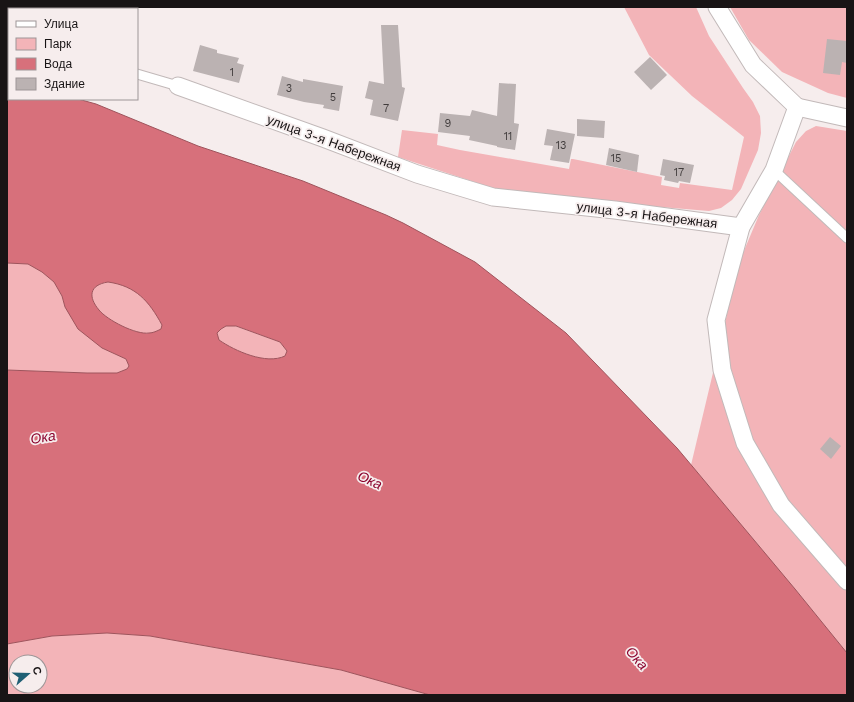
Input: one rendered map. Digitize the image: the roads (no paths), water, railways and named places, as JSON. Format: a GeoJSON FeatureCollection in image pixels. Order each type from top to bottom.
{"type":"FeatureCollection","features":[{"type":"Feature","properties":{"kind":"street"},"geometry":{"type":"LineString","coordinates":[[717,7],[753,65],[797,107],[847,118]]}},
{"type":"Feature","properties":{"kind":"street","name":"улица 3-я Набережная"},"geometry":{"type":"LineString","coordinates":[[178,86],[323,138],[416,174],[493,198],[615,210],[741,227]]}},
{"type":"Feature","properties":{"kind":"street"},"geometry":{"type":"LineString","coordinates":[[797,107],[774,170],[741,227],[716,320],[722,370],[745,443],[781,505],[846,577]]}},
{"type":"Feature","properties":{"kind":"lane"},"geometry":{"type":"LineString","coordinates":[[138,74],[178,86]]}},
{"type":"Feature","properties":{"kind":"lane"},"geometry":{"type":"LineString","coordinates":[[774,170],[847,238]]}},
{"type":"Feature","properties":{"kind":"water","name":"Ока"},"geometry":{"type":"Polygon","coordinates":[[[7,78],[8,100],[82,100],[96,104],[198,146],[303,181],[403,223],[475,262],[566,333],[677,448],[847,653],[847,695],[430,695],[341,670],[150,636],[107,633],[52,636],[7,644],[7,370],[117,373],[127,369],[129,366],[126,359],[102,348],[78,329],[65,307],[62,296],[54,282],[42,272],[28,264],[7,263],[7,78]],[[108,282],[97,286],[94,289],[92,292],[93,301],[99,310],[108,318],[137,332],[150,333],[161,329],[162,325],[147,302],[134,291],[118,284],[108,282]],[[226,326],[221,329],[217,333],[219,340],[251,356],[269,359],[285,356],[287,351],[280,342],[236,326],[226,326]]]}}]}
